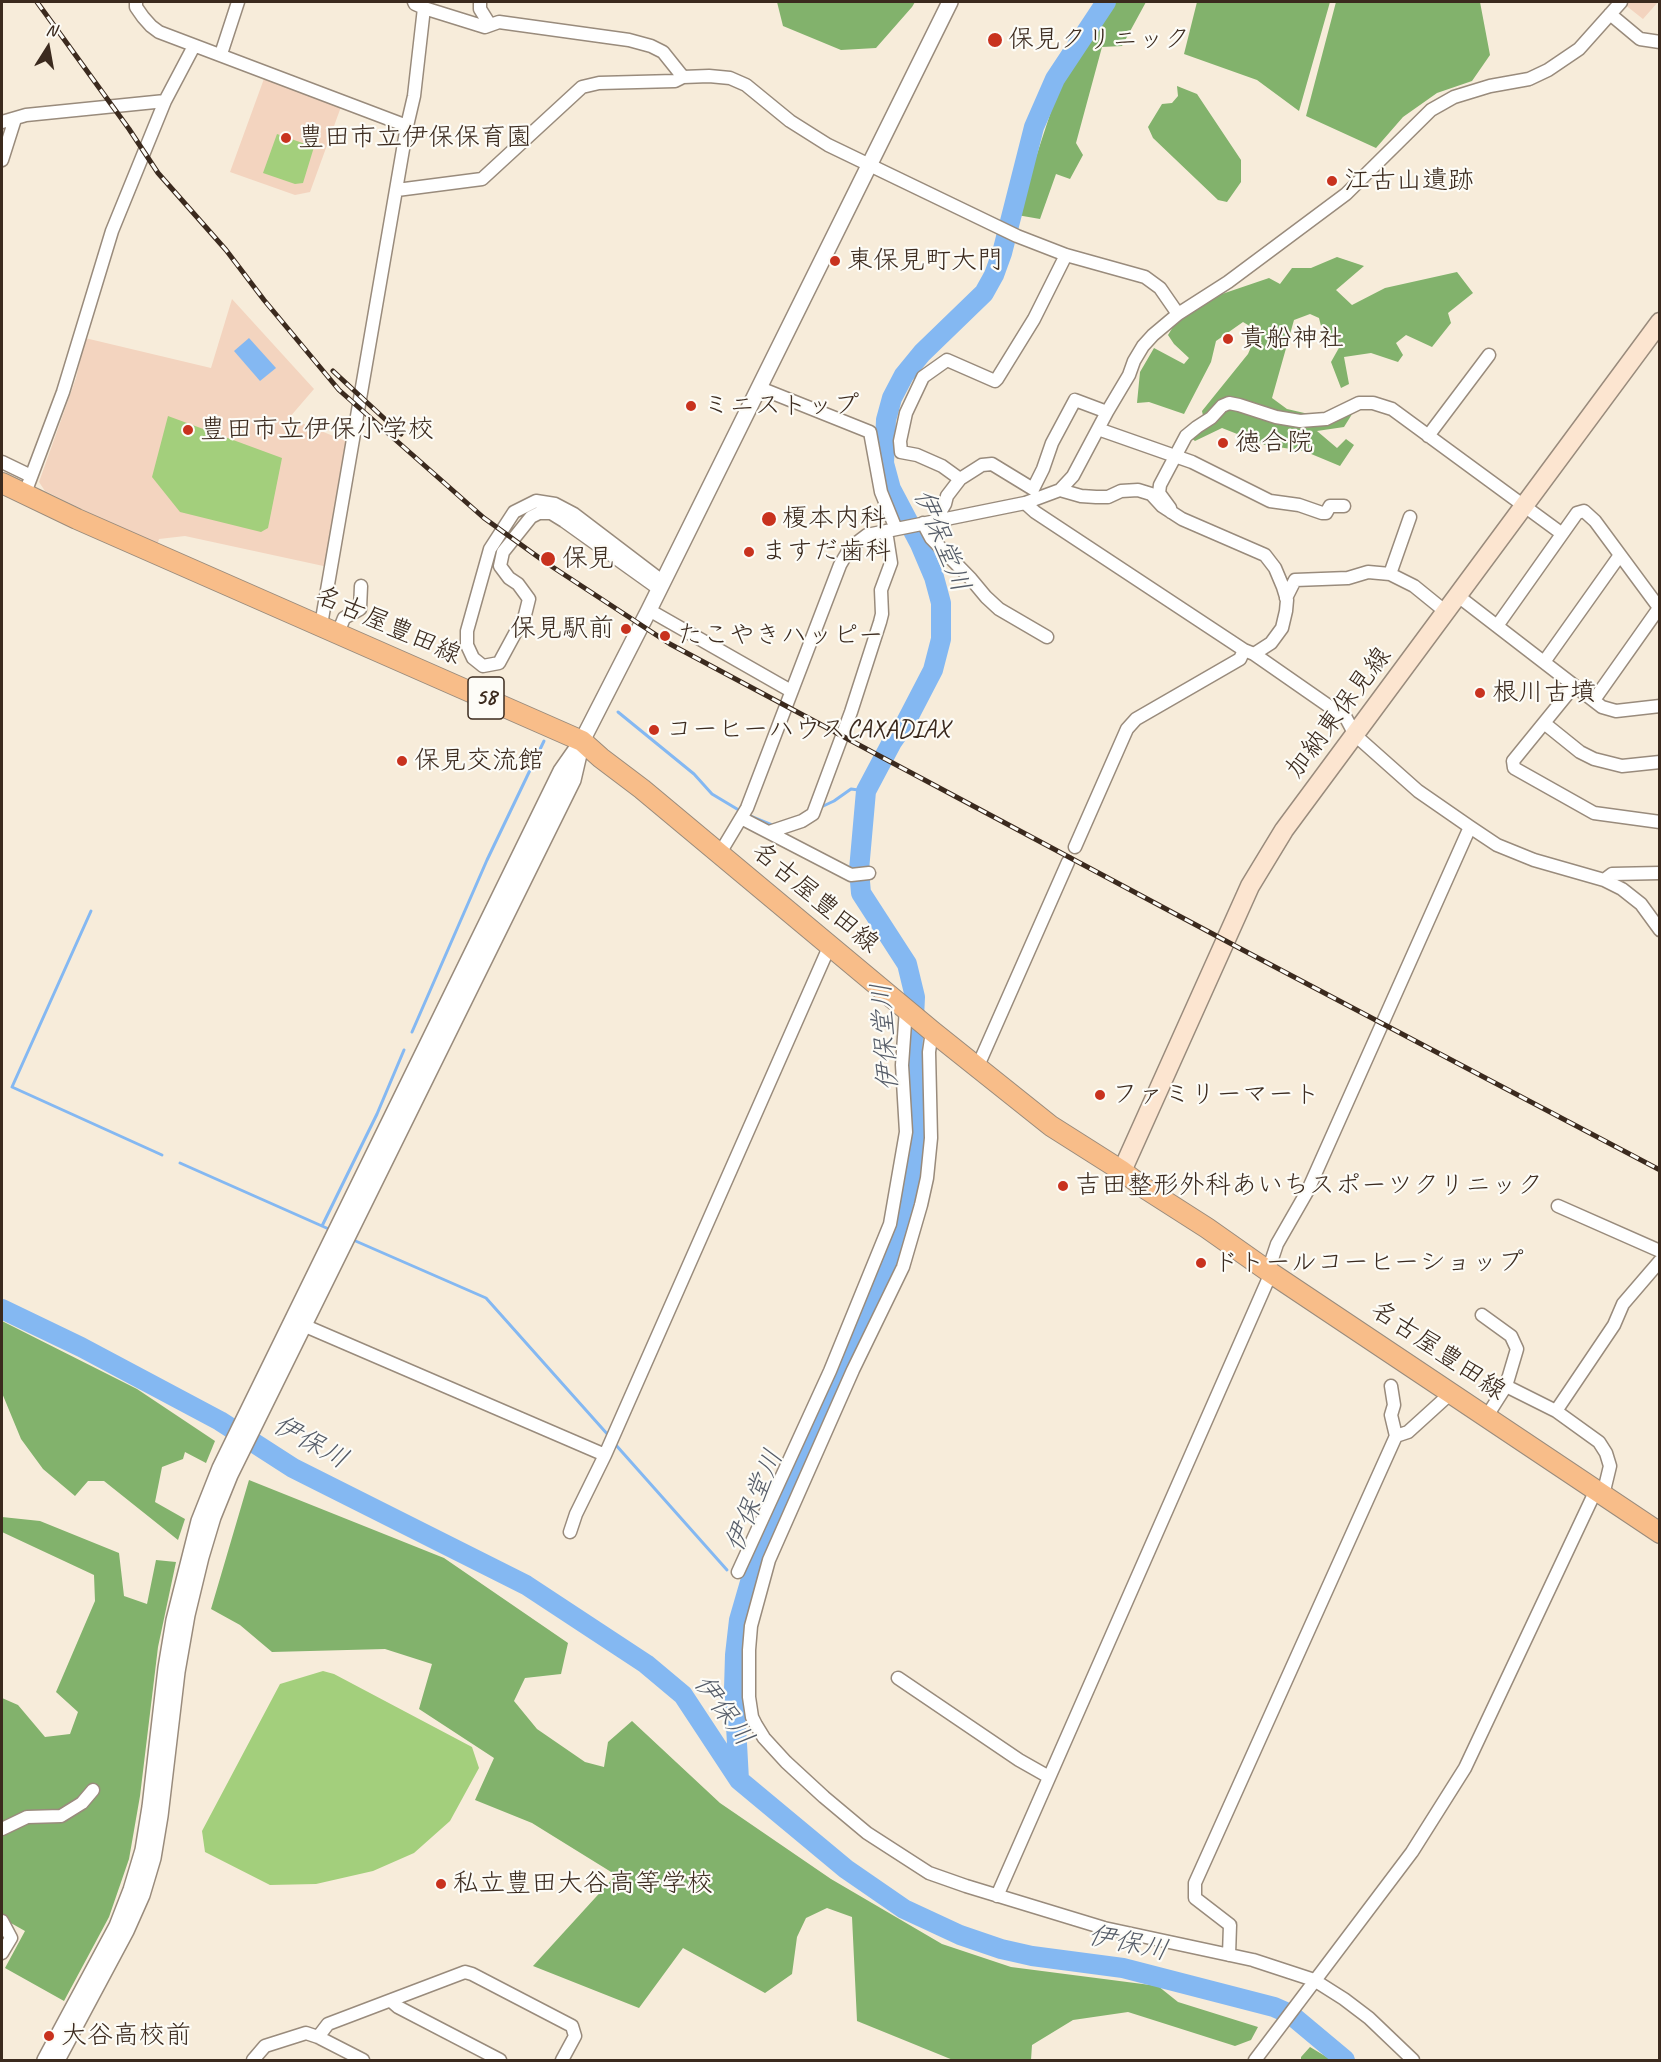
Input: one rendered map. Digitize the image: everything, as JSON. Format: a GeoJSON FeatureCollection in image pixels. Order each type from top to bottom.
{"type":"FeatureCollection","features":[{"type":"Feature","properties":{"kind":"main road","name":"加納東保見線"},"geometry":{"type":"LineString","coordinates":[[1122,1171],[1250,886],[1284,830],[1659,322]]}},
{"type":"Feature","properties":{"kind":"main road","name":"名古屋豊田線"},"geometry":{"type":"LineString","coordinates":[[2,483],[28,485],[77,519],[582,741],[977,1068],[1051,1126],[1122,1171],[1600,1493],[1656,1527]]}},
{"type":"Feature","properties":{"kind":"street"},"geometry":{"type":"LineString","coordinates":[[136,2],[136,7],[151,26],[194,46],[221,54],[407,126]]}},
{"type":"Feature","properties":{"kind":"street"},"geometry":{"type":"LineString","coordinates":[[221,54],[238,2]]}},
{"type":"Feature","properties":{"kind":"street"},"geometry":{"type":"LineString","coordinates":[[480,2],[480,9],[490,25]]}},
{"type":"Feature","properties":{"kind":"street"},"geometry":{"type":"LineString","coordinates":[[45,2061],[117,1926],[131,1890],[150,1807],[166,1668],[174,1620],[198,1521],[226,1470],[561,771],[582,741],[649,610],[950,2]]}},
{"type":"Feature","properties":{"kind":"street"},"geometry":{"type":"LineString","coordinates":[[720,853],[743,814],[840,565],[850,548],[867,535],[1025,502],[1060,490],[1073,476],[1143,346],[1178,314],[1228,282],[1346,194],[1431,110],[1454,98],[1490,86],[1529,79],[1548,70],[1579,49],[1621,2]]}},
{"type":"Feature","properties":{"kind":"street"},"geometry":{"type":"LineString","coordinates":[[330,629],[407,126],[414,96],[419,5],[485,27],[499,22],[629,40],[651,46],[663,52],[683,77]]}},
{"type":"Feature","properties":{"kind":"street"},"geometry":{"type":"LineString","coordinates":[[1610,14],[1640,39],[1659,42]]}},
{"type":"Feature","properties":{"kind":"street"},"geometry":{"type":"LineString","coordinates":[[2,462],[28,485],[63,392],[112,231],[165,101],[194,46]]}},
{"type":"Feature","properties":{"kind":"street"},"geometry":{"type":"LineString","coordinates":[[397,190],[482,179],[582,87],[599,83],[675,81],[683,77],[730,78],[746,85],[799,127],[868,165],[1017,236],[1066,255],[1145,277],[1160,288],[1178,314]]}},
{"type":"Feature","properties":{"kind":"street"},"geometry":{"type":"LineString","coordinates":[[2,122],[30,114],[165,101]]}},
{"type":"Feature","properties":{"kind":"street"},"geometry":{"type":"LineString","coordinates":[[2,160],[15,119]]}},
{"type":"Feature","properties":{"kind":"street"},"geometry":{"type":"LineString","coordinates":[[960,479],[942,466],[917,455],[901,452],[901,429],[923,377],[947,360],[995,381],[998,379],[1034,320],[1066,255]]}},
{"type":"Feature","properties":{"kind":"street"},"geometry":{"type":"LineString","coordinates":[[1428,436],[1489,355]]}},
{"type":"Feature","properties":{"kind":"street"},"geometry":{"type":"LineString","coordinates":[[760,388],[870,432],[881,492],[895,529],[891,563],[881,590],[880,622],[851,712],[814,810],[802,821],[768,832]]}},
{"type":"Feature","properties":{"kind":"street"},"geometry":{"type":"LineString","coordinates":[[924,523],[945,504],[947,496],[960,479],[982,465],[992,464],[1033,489],[1052,443],[1075,400],[1107,412]]}},
{"type":"Feature","properties":{"kind":"street"},"geometry":{"type":"LineString","coordinates":[[1171,512],[1170,507],[1159,493],[1160,484],[1186,436],[1211,418],[1222,406],[1229,403],[1276,417],[1300,421],[1326,419],[1350,406],[1359,403],[1373,403],[1392,409],[1561,533]]}},
{"type":"Feature","properties":{"kind":"street"},"geometry":{"type":"LineString","coordinates":[[1098,429],[1192,462],[1270,501],[1299,505],[1322,513],[1326,513],[1330,506],[1344,506]]}},
{"type":"Feature","properties":{"kind":"street"},"geometry":{"type":"LineString","coordinates":[[1060,490],[1081,496],[1096,497],[1108,497],[1121,491],[1138,490],[1150,494],[1182,519],[1265,555],[1275,568],[1286,598],[1286,611],[1281,628],[1270,643],[1249,652],[1136,719],[1127,729],[1075,847]]}},
{"type":"Feature","properties":{"kind":"street"},"geometry":{"type":"LineString","coordinates":[[536,501],[555,504],[574,514],[660,585],[634,570],[551,513],[539,513],[531,517],[503,552],[500,566],[529,599],[525,615],[504,654],[499,663],[483,666],[473,658],[467,645],[467,631],[490,549],[514,512],[536,501]]}},
{"type":"Feature","properties":{"kind":"street"},"geometry":{"type":"LineString","coordinates":[[1025,502],[1035,512],[1346,718],[1355,735],[1418,791],[1470,827],[1497,845],[1534,860],[1604,880],[1622,889],[1641,904],[1659,930]]}},
{"type":"Feature","properties":{"kind":"street"},"geometry":{"type":"LineString","coordinates":[[1497,626],[1561,533],[1577,513],[1584,511],[1595,521],[1659,608],[1594,700]]}},
{"type":"Feature","properties":{"kind":"street"},"geometry":{"type":"LineString","coordinates":[[1390,574],[1410,517]]}},
{"type":"Feature","properties":{"kind":"street"},"geometry":{"type":"LineString","coordinates":[[924,523],[931,538],[986,597],[999,609],[1047,637]]}},
{"type":"Feature","properties":{"kind":"street"},"geometry":{"type":"LineString","coordinates":[[1544,662],[1620,555]]}},
{"type":"Feature","properties":{"kind":"street"},"geometry":{"type":"LineString","coordinates":[[1286,598],[1295,580],[1348,578],[1368,572],[1390,574],[1414,586],[1446,612]]}},
{"type":"Feature","properties":{"kind":"street"},"geometry":{"type":"LineString","coordinates":[[330,629],[360,609],[361,586]]}},
{"type":"Feature","properties":{"kind":"street"},"geometry":{"type":"LineString","coordinates":[[1458,596],[1602,707],[1616,711],[1659,706]]}},
{"type":"Feature","properties":{"kind":"street"},"geometry":{"type":"LineString","coordinates":[[649,610],[791,691]]}},
{"type":"Feature","properties":{"kind":"street"},"geometry":{"type":"LineString","coordinates":[[1574,686],[1513,761],[1514,768],[1594,813],[1659,822]]}},
{"type":"Feature","properties":{"kind":"street"},"geometry":{"type":"LineString","coordinates":[[1544,723],[1580,752],[1594,759],[1622,766],[1659,762]]}},
{"type":"Feature","properties":{"kind":"street"},"geometry":{"type":"LineString","coordinates":[[256,1406],[303,1325],[573,780],[582,741]]}},
{"type":"Feature","properties":{"kind":"street"},"geometry":{"type":"LineString","coordinates":[[743,814],[768,832],[851,875],[869,873]]}},
{"type":"Feature","properties":{"kind":"street"},"geometry":{"type":"LineString","coordinates":[[997,1896],[1270,1272],[1277,1244],[1308,1190],[1470,827]]}},
{"type":"Feature","properties":{"kind":"street"},"geometry":{"type":"LineString","coordinates":[[977,1068],[1068,862]]}},
{"type":"Feature","properties":{"kind":"street"},"geometry":{"type":"LineString","coordinates":[[1604,880],[1612,874],[1659,873]]}},
{"type":"Feature","properties":{"kind":"street"},"geometry":{"type":"LineString","coordinates":[[570,1532],[576,1514],[605,1455],[830,945]]}},
{"type":"Feature","properties":{"kind":"street"},"geometry":{"type":"LineString","coordinates":[[738,1572],[830,1371],[890,1224],[906,1132],[902,1065],[917,1018]]}},
{"type":"Feature","properties":{"kind":"street"},"geometry":{"type":"LineString","coordinates":[[917,1018],[929,1052],[931,1138],[927,1178],[921,1205],[903,1267],[853,1370],[770,1560],[751,1626],[749,1697],[752,1717],[764,1738],[816,1790],[867,1833],[929,1873],[1104,1928],[1253,1960],[1344,1999],[1368,2018],[1413,2061]]}},
{"type":"Feature","properties":{"kind":"street"},"geometry":{"type":"LineString","coordinates":[[1558,1206],[1659,1251]]}},
{"type":"Feature","properties":{"kind":"street"},"geometry":{"type":"LineString","coordinates":[[1556,1411],[1614,1325],[1623,1304],[1659,1261]]}},
{"type":"Feature","properties":{"kind":"street"},"geometry":{"type":"LineString","coordinates":[[1482,1316],[1511,1336],[1517,1349],[1506,1386],[1487,1416]]}},
{"type":"Feature","properties":{"kind":"street"},"geometry":{"type":"LineString","coordinates":[[303,1325],[605,1455]]}},
{"type":"Feature","properties":{"kind":"street"},"geometry":{"type":"LineString","coordinates":[[1229,1955],[1230,1925],[1195,1898],[1195,1883],[1396,1436],[1391,1415],[1394,1405],[1391,1386]]}},
{"type":"Feature","properties":{"kind":"street"},"geometry":{"type":"LineString","coordinates":[[1255,2061],[1311,1983],[1412,1852],[1465,1768],[1600,1493],[1610,1466],[1599,1442],[1556,1411],[1506,1386]]}},
{"type":"Feature","properties":{"kind":"street"},"geometry":{"type":"LineString","coordinates":[[1396,1436],[1408,1432],[1451,1393]]}},
{"type":"Feature","properties":{"kind":"street"},"geometry":{"type":"LineString","coordinates":[[57,2061],[126,1931],[142,1895],[160,1816],[177,1672],[187,1615],[226,1470]]}},
{"type":"Feature","properties":{"kind":"street"},"geometry":{"type":"LineString","coordinates":[[898,1678],[1019,1760],[1049,1777]]}},
{"type":"Feature","properties":{"kind":"street"},"geometry":{"type":"LineString","coordinates":[[2,1829],[27,1817],[61,1816],[82,1803],[93,1790]]}},
{"type":"Feature","properties":{"kind":"street"},"geometry":{"type":"LineString","coordinates":[[2,1921],[11,1938],[2,1953]]}},
{"type":"Feature","properties":{"kind":"street"},"geometry":{"type":"LineString","coordinates":[[318,2037],[328,2024],[458,1974],[472,1974],[573,2026],[575,2036],[562,2061]]}},
{"type":"Feature","properties":{"kind":"street"},"geometry":{"type":"LineString","coordinates":[[391,2001],[398,2007],[500,2061]]}},
{"type":"Feature","properties":{"kind":"street"},"geometry":{"type":"LineString","coordinates":[[253,2061],[265,2046],[304,2033],[318,2037],[363,2061]]}},
{"type":"Feature","properties":{"kind":"shaded area"},"geometry":{"type":"Polygon","coordinates":[[[1626,2],[1658,2],[1643,19],[1624,4],[1626,2]]]}},
{"type":"Feature","properties":{"kind":"shaded area","name":"豊田市立伊保保育園"},"geometry":{"type":"Polygon","coordinates":[[[265,76],[342,104],[310,192],[295,195],[230,172],[265,76]]]}},
{"type":"Feature","properties":{"kind":"shaded area","name":"豊田市立伊保小学校"},"geometry":{"type":"Polygon","coordinates":[[[232,299],[314,389],[289,418],[348,442],[328,567],[185,536],[159,539],[157,546],[45,491],[39,482],[76,378],[85,338],[211,368],[232,299]]]}},
{"type":"Feature","properties":{"kind":"green space"},"geometry":{"type":"Polygon","coordinates":[[[777,2],[915,2],[876,48],[841,50],[783,26],[777,2]]]}},
{"type":"Feature","properties":{"kind":"green space"},"geometry":{"type":"Polygon","coordinates":[[[1110,2],[1146,2],[1122,46],[1102,47],[1076,143],[1083,155],[1070,179],[1056,174],[1040,219],[1017,215],[1060,84],[1110,2]]]}},
{"type":"Feature","properties":{"kind":"green space"},"geometry":{"type":"Polygon","coordinates":[[[1197,2],[1330,2],[1299,111],[1257,80],[1184,54],[1197,2]]]}},
{"type":"Feature","properties":{"kind":"green space"},"geometry":{"type":"Polygon","coordinates":[[[1336,2],[1480,2],[1490,55],[1472,81],[1437,93],[1403,117],[1376,148],[1306,116],[1336,2]]]}},
{"type":"Feature","properties":{"kind":"green space"},"geometry":{"type":"Polygon","coordinates":[[[1177,86],[1197,94],[1241,160],[1241,182],[1227,202],[1218,200],[1153,138],[1148,127],[1162,104],[1172,103],[1178,96],[1177,86]]]}},
{"type":"Feature","properties":{"kind":"green space"},"geometry":{"type":"Polygon","coordinates":[[[277,134],[314,147],[303,183],[295,184],[263,173],[277,134]]]}},
{"type":"Feature","properties":{"kind":"green space"},"geometry":{"type":"Polygon","coordinates":[[[1337,257],[1364,266],[1336,290],[1352,305],[1385,288],[1457,272],[1473,293],[1448,313],[1451,323],[1432,347],[1406,335],[1396,343],[1403,355],[1398,362],[1371,353],[1344,357],[1349,384],[1341,388],[1331,362],[1340,346],[1321,326],[1319,318],[1310,314],[1294,320],[1272,398],[1287,409],[1313,415],[1354,411],[1344,427],[1317,431],[1337,448],[1346,439],[1354,445],[1340,466],[1304,451],[1265,445],[1222,428],[1195,441],[1191,438],[1205,425],[1202,411],[1248,354],[1258,331],[1243,322],[1216,341],[1211,362],[1184,414],[1149,402],[1137,403],[1140,372],[1154,348],[1184,364],[1189,358],[1168,335],[1176,322],[1222,294],[1269,278],[1280,284],[1292,268],[1311,268],[1337,257]]]}},
{"type":"Feature","properties":{"kind":"green space"},"geometry":{"type":"Polygon","coordinates":[[[168,416],[282,458],[268,528],[261,532],[180,512],[152,477],[168,416]]]}},
{"type":"Feature","properties":{"kind":"green space"},"geometry":{"type":"Polygon","coordinates":[[[2,1321],[137,1389],[215,1441],[206,1463],[185,1452],[183,1459],[162,1467],[155,1502],[185,1519],[178,1540],[104,1481],[88,1481],[75,1496],[43,1469],[21,1439],[2,1393],[2,1321]]]}},
{"type":"Feature","properties":{"kind":"green space"},"geometry":{"type":"Polygon","coordinates":[[[249,1480],[444,1558],[568,1643],[561,1674],[525,1678],[514,1701],[537,1729],[585,1762],[604,1767],[608,1742],[632,1721],[720,1803],[831,1879],[942,1944],[1011,1967],[1158,1986],[1178,2002],[1258,2027],[1251,2040],[1235,2046],[1128,2012],[1073,2020],[1032,2045],[1031,2060],[953,2060],[857,2021],[852,1917],[827,1908],[806,1918],[797,1937],[792,1974],[765,1993],[683,1948],[639,2008],[533,1966],[616,1875],[532,1823],[475,1800],[494,1758],[419,1709],[432,1664],[385,1649],[272,1652],[240,1625],[211,1609],[249,1480]]]}},
{"type":"Feature","properties":{"kind":"green space"},"geometry":{"type":"Polygon","coordinates":[[[2,1517],[40,1521],[119,1553],[124,1596],[147,1604],[156,1560],[176,1562],[158,1647],[140,1796],[129,1859],[109,1917],[64,2001],[5,1968],[25,1931],[2,1918],[2,1698],[18,1705],[45,1737],[70,1734],[78,1712],[56,1692],[95,1601],[94,1575],[2,1532],[2,1517]]]}},
{"type":"Feature","properties":{"kind":"green space"},"geometry":{"type":"Polygon","coordinates":[[[323,1671],[334,1674],[472,1747],[479,1768],[450,1821],[414,1853],[373,1871],[316,1884],[270,1885],[205,1852],[202,1831],[280,1684],[323,1671]]]}},
{"type":"Feature","properties":{"kind":"green space"},"geometry":{"type":"Polygon","coordinates":[[[1310,2047],[1332,2060],[1301,2060],[1310,2047]]]}},
{"type":"Feature","properties":{"kind":"water"},"geometry":{"type":"Polygon","coordinates":[[[249,338],[276,368],[260,381],[234,351],[249,338]]]}},
{"type":"Feature","properties":{"kind":"waterway","name":"伊保堂川"},"geometry":{"type":"LineString","coordinates":[[739,1780],[734,1689],[739,1620],[750,1582],[809,1437],[892,1253],[906,1216],[916,1164],[917,1100],[912,1059],[915,997],[907,964],[861,893],[859,870],[866,791],[933,670],[941,639],[941,603],[934,577],[920,544],[891,489],[884,463],[886,420],[892,398],[904,375],[922,353],[984,293],[994,275],[1002,253],[1034,127],[1055,79],[1106,2]]}},
{"type":"Feature","properties":{"kind":"waterway"},"geometry":{"type":"LineString","coordinates":[[618,712],[694,774],[712,794],[742,812]]}},
{"type":"Feature","properties":{"kind":"waterway"},"geometry":{"type":"LineString","coordinates":[[412,1032],[487,860],[544,741]]}},
{"type":"Feature","properties":{"kind":"waterway"},"geometry":{"type":"LineString","coordinates":[[819,808],[851,789],[866,791]]}},
{"type":"Feature","properties":{"kind":"waterway"},"geometry":{"type":"LineString","coordinates":[[750,816],[772,825]]}},
{"type":"Feature","properties":{"kind":"waterway"},"geometry":{"type":"LineString","coordinates":[[91,911],[12,1087],[162,1155]]}},
{"type":"Feature","properties":{"kind":"waterway"},"geometry":{"type":"LineString","coordinates":[[180,1163],[322,1226],[377,1114],[404,1050]]}},
{"type":"Feature","properties":{"kind":"waterway"},"geometry":{"type":"LineString","coordinates":[[322,1226],[331,1230]]}},
{"type":"Feature","properties":{"kind":"waterway"},"geometry":{"type":"LineString","coordinates":[[351,1239],[486,1298],[609,1436]]}},
{"type":"Feature","properties":{"kind":"waterway","name":"伊保川"},"geometry":{"type":"LineString","coordinates":[[2,1309],[81,1347],[220,1421],[293,1468],[526,1585],[646,1664],[683,1695],[739,1780],[846,1869],[904,1909],[960,1935],[1001,1949],[1032,1956],[1123,1968],[1274,2007],[1290,2014],[1345,2060]]}},
{"type":"Feature","properties":{"kind":"waterway"},"geometry":{"type":"LineString","coordinates":[[615,1444],[727,1570]]}},
{"type":"Feature","properties":{"kind":"railway"},"geometry":{"type":"LineString","coordinates":[[37,2],[158,173],[226,250],[264,300],[339,390],[484,518],[545,562],[670,644],[1660,1170]]}},
{"type":"Feature","properties":{"kind":"railway"},"geometry":{"type":"LineString","coordinates":[[333,371],[401,434]]}},
{"type":"Feature","properties":{"kind":"place","name":"保見クリニック"},"geometry":{"type":"Point","coordinates":[995,40]}},
{"type":"Feature","properties":{"kind":"place","name":"豊田市立伊保保育園"},"geometry":{"type":"Point","coordinates":[286,138]}},
{"type":"Feature","properties":{"kind":"place","name":"江古山遺跡"},"geometry":{"type":"Point","coordinates":[1332,181]}},
{"type":"Feature","properties":{"kind":"place","name":"東保見町大門"},"geometry":{"type":"Point","coordinates":[835,261]}},
{"type":"Feature","properties":{"kind":"place","name":"貴船神社"},"geometry":{"type":"Point","coordinates":[1228,339]}},
{"type":"Feature","properties":{"kind":"place","name":"ミニストップ"},"geometry":{"type":"Point","coordinates":[691,406]}},
{"type":"Feature","properties":{"kind":"place","name":"豊田市立伊保小学校"},"geometry":{"type":"Point","coordinates":[188,430]}},
{"type":"Feature","properties":{"kind":"place","name":"徳合院"},"geometry":{"type":"Point","coordinates":[1223,443]}},
{"type":"Feature","properties":{"kind":"place","name":"榎本内科"},"geometry":{"type":"Point","coordinates":[769,519]}},
{"type":"Feature","properties":{"kind":"place","name":"ますだ歯科"},"geometry":{"type":"Point","coordinates":[749,552]}},
{"type":"Feature","properties":{"kind":"place","name":"保見"},"geometry":{"type":"Point","coordinates":[548,559]}},
{"type":"Feature","properties":{"kind":"place","name":"保見駅前"},"geometry":{"type":"Point","coordinates":[626,629]}},
{"type":"Feature","properties":{"kind":"place","name":"たこやきハッピー"},"geometry":{"type":"Point","coordinates":[665,636]}},
{"type":"Feature","properties":{"kind":"place","name":"根川古墳"},"geometry":{"type":"Point","coordinates":[1480,693]}},
{"type":"Feature","properties":{"kind":"place","name":"コーヒーハウスCAXADIAX"},"geometry":{"type":"Point","coordinates":[654,730]}},
{"type":"Feature","properties":{"kind":"place","name":"保見交流館"},"geometry":{"type":"Point","coordinates":[402,761]}},
{"type":"Feature","properties":{"kind":"place","name":"ファミリーマート"},"geometry":{"type":"Point","coordinates":[1100,1095]}},
{"type":"Feature","properties":{"kind":"place","name":"吉田整形外科あいちスポーツクリニック"},"geometry":{"type":"Point","coordinates":[1063,1186]}},
{"type":"Feature","properties":{"kind":"place","name":"ドトールコーヒーショップ"},"geometry":{"type":"Point","coordinates":[1201,1263]}},
{"type":"Feature","properties":{"kind":"place","name":"私立豊田大谷高等学校"},"geometry":{"type":"Point","coordinates":[441,1884]}},
{"type":"Feature","properties":{"kind":"place","name":"大谷高校前"},"geometry":{"type":"Point","coordinates":[49,2036]}}]}
